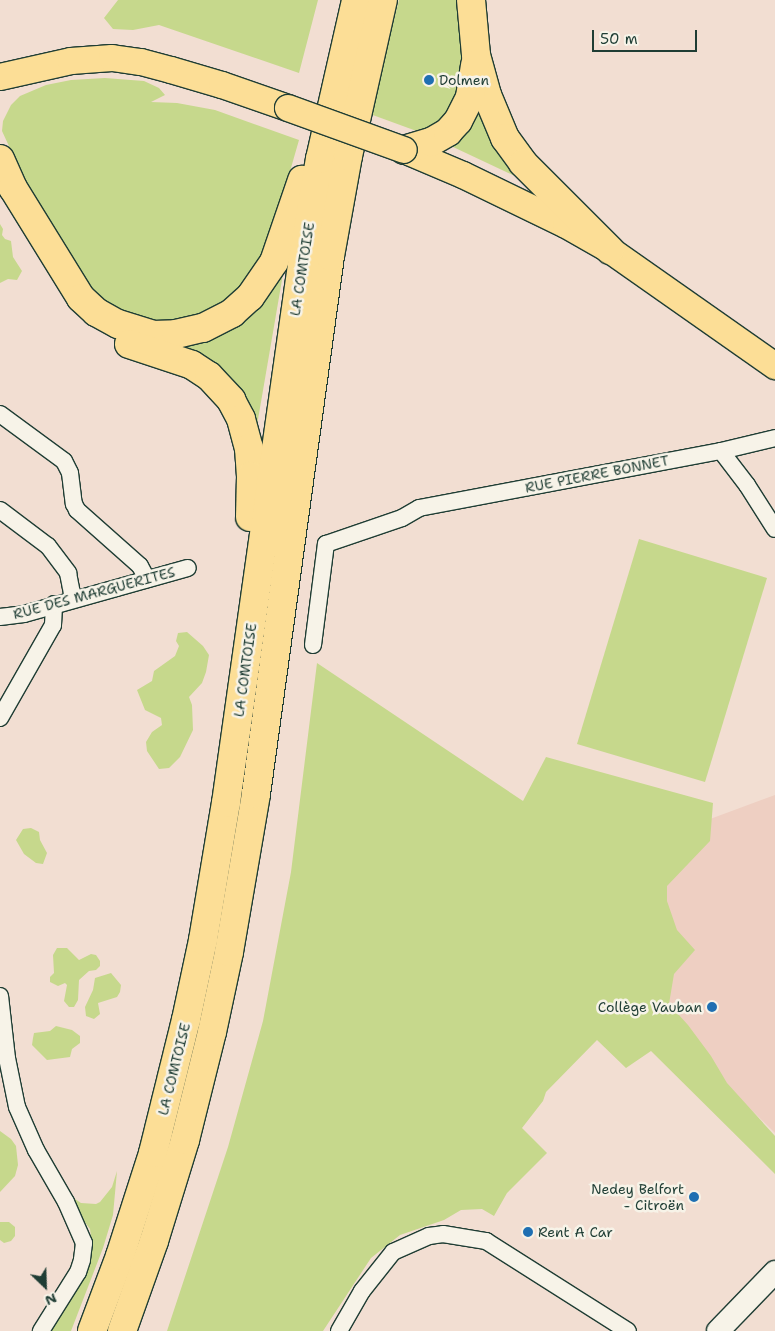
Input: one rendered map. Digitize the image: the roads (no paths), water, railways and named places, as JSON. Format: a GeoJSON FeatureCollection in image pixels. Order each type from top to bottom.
{"type":"FeatureCollection","features":[{"type":"Feature","properties":{"kind":"highway","name":"LA COMTOISE"},"geometry":{"type":"LineString","coordinates":[[92,1331],[137,1206],[167,1099],[186,1020],[213,882],[302,265],[320,158],[342,54],[356,0]]}},
{"type":"Feature","properties":{"kind":"highway","name":"LA COMTOISE"},"geometry":{"type":"LineString","coordinates":[[122,1331],[154,1241],[185,1140],[208,1050],[229,952],[257,785],[330,256],[348,156],[383,0]]}},
{"type":"Feature","properties":{"kind":"highway"},"geometry":{"type":"LineString","coordinates":[[471,0],[476,55],[492,110],[512,149],[523,163],[610,250]]}},
{"type":"Feature","properties":{"kind":"highway"},"geometry":{"type":"LineString","coordinates":[[0,158],[13,188],[68,280],[88,305],[118,324],[142,333],[176,334],[203,328],[232,313],[250,297],[274,262],[342,54]]}},
{"type":"Feature","properties":{"kind":"highway"},"geometry":{"type":"LineString","coordinates":[[404,150],[430,142],[448,132],[458,121],[470,97],[476,55]]}},
{"type":"Feature","properties":{"kind":"highway"},"geometry":{"type":"LineString","coordinates":[[0,197],[51,286],[74,313],[113,338],[179,359],[201,370],[223,390],[236,409],[246,434],[251,476],[250,632]]}},
{"type":"Feature","properties":{"kind":"main road"},"geometry":{"type":"LineString","coordinates":[[0,78],[71,61],[112,58],[141,62],[222,85],[404,150],[463,174],[566,225],[610,250],[775,366]]}},
{"type":"Feature","properties":{"kind":"main road"},"geometry":{"type":"LineString","coordinates":[[718,1331],[775,1272]]}},
{"type":"Feature","properties":{"kind":"street"},"geometry":{"type":"LineString","coordinates":[[0,414],[64,461],[70,473],[74,504],[77,510],[140,566],[147,578]]}},
{"type":"Feature","properties":{"kind":"street","name":"RUE PIERRE BONNET"},"geometry":{"type":"LineString","coordinates":[[313,644],[326,544],[402,518],[419,508],[721,451],[775,438]]}},
{"type":"Feature","properties":{"kind":"street"},"geometry":{"type":"LineString","coordinates":[[721,451],[747,485],[775,529]]}},
{"type":"Feature","properties":{"kind":"street"},"geometry":{"type":"LineString","coordinates":[[0,510],[48,546],[68,573],[73,598]]}},
{"type":"Feature","properties":{"kind":"street","name":"RUE DES MARGUERITES"},"geometry":{"type":"LineString","coordinates":[[0,618],[24,614],[73,598],[188,568]]}},
{"type":"Feature","properties":{"kind":"street"},"geometry":{"type":"LineString","coordinates":[[0,718],[54,625],[54,604]]}},
{"type":"Feature","properties":{"kind":"street"},"geometry":{"type":"LineString","coordinates":[[0,996],[7,1058],[17,1106],[36,1150],[66,1202],[84,1243],[78,1272],[41,1331]]}},
{"type":"Feature","properties":{"kind":"street"},"geometry":{"type":"LineString","coordinates":[[339,1331],[362,1291],[393,1252],[429,1236],[443,1234],[486,1241],[628,1331]]}},
{"type":"Feature","properties":{"kind":"place","name":"Dolmen"},"geometry":{"type":"Point","coordinates":[429,80]}},
{"type":"Feature","properties":{"kind":"place","name":"Collège Vauban"},"geometry":{"type":"Point","coordinates":[712,1007]}},
{"type":"Feature","properties":{"kind":"place","name":"Nedey Belfort - Citroën"},"geometry":{"type":"Point","coordinates":[694,1197]}},
{"type":"Feature","properties":{"kind":"place","name":"Rent A Car"},"geometry":{"type":"Point","coordinates":[528,1232]}}]}
